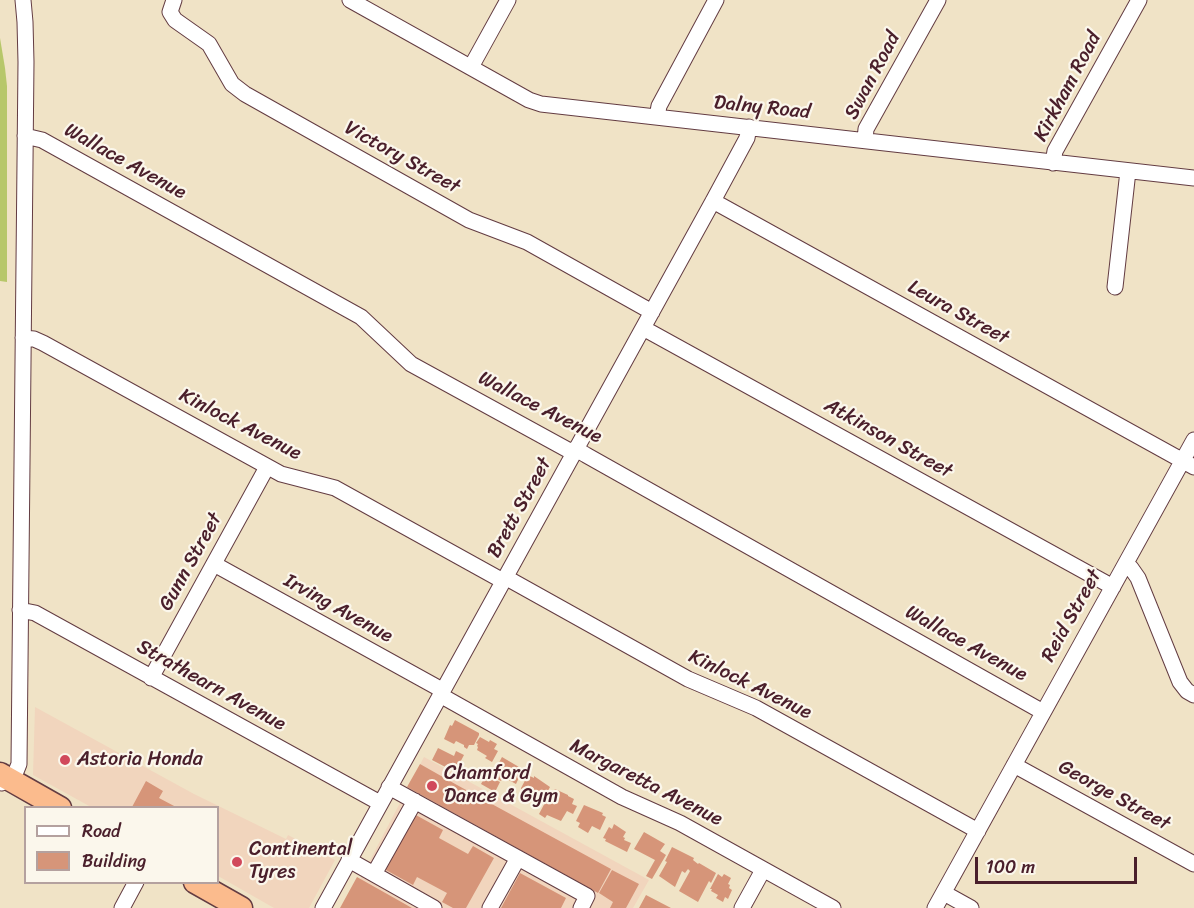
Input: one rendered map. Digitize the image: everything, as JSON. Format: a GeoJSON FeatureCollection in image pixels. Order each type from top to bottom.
{"type":"FeatureCollection","features":[{"type":"Feature","properties":{"kind":"highway"},"geometry":{"type":"LineString","coordinates":[[2,779],[58,806]]}},
{"type":"Feature","properties":{"kind":"highway"},"geometry":{"type":"LineString","coordinates":[[199,884],[241,908]]}},
{"type":"Feature","properties":{"kind":"street"},"geometry":{"type":"LineString","coordinates":[[12,0],[25,41]]}},
{"type":"Feature","properties":{"kind":"street"},"geometry":{"type":"LineString","coordinates":[[2,779],[15,774],[19,764],[25,136],[23,0]]}},
{"type":"Feature","properties":{"kind":"street","name":"Victory Street"},"geometry":{"type":"LineString","coordinates":[[174,0],[170,12],[175,21],[209,44],[228,78],[237,89],[469,220],[527,242],[652,312]]}},
{"type":"Feature","properties":{"kind":"street","name":"Dalny Road"},"geometry":{"type":"LineString","coordinates":[[350,0],[536,102],[1194,178]]}},
{"type":"Feature","properties":{"kind":"street"},"geometry":{"type":"LineString","coordinates":[[471,67],[508,0]]}},
{"type":"Feature","properties":{"kind":"street"},"geometry":{"type":"LineString","coordinates":[[657,117],[659,106],[716,0]]}},
{"type":"Feature","properties":{"kind":"street","name":"Swan Road"},"geometry":{"type":"LineString","coordinates":[[865,140],[866,129],[938,0]]}},
{"type":"Feature","properties":{"kind":"street","name":"Kirkham Road"},"geometry":{"type":"LineString","coordinates":[[1053,163],[1055,151],[1139,0]]}},
{"type":"Feature","properties":{"kind":"street","name":"Brett Street"},"geometry":{"type":"LineString","coordinates":[[323,908],[644,328],[748,136],[749,127]]}},
{"type":"Feature","properties":{"kind":"street","name":"Wallace Avenue"},"geometry":{"type":"LineString","coordinates":[[25,136],[42,140],[361,317],[411,364],[568,450],[581,452],[1043,712]]}},
{"type":"Feature","properties":{"kind":"street"},"geometry":{"type":"LineString","coordinates":[[1115,287],[1128,171]]}},
{"type":"Feature","properties":{"kind":"street","name":"Leura Street"},"geometry":{"type":"LineString","coordinates":[[713,201],[1188,464]]}},
{"type":"Feature","properties":{"kind":"street","name":"Atkinson Street"},"geometry":{"type":"LineString","coordinates":[[644,328],[1113,587]]}},
{"type":"Feature","properties":{"kind":"street","name":"Kinlock Avenue"},"geometry":{"type":"LineString","coordinates":[[23,338],[34,339],[281,474],[335,488],[688,679],[756,708],[978,831]]}},
{"type":"Feature","properties":{"kind":"street","name":"Reid Street"},"geometry":{"type":"LineString","coordinates":[[935,908],[1125,565],[1188,464],[1194,440]]}},
{"type":"Feature","properties":{"kind":"street","name":"Gunn Street"},"geometry":{"type":"LineString","coordinates":[[151,678],[267,467]]}},
{"type":"Feature","properties":{"kind":"street","name":"Irving Avenue"},"geometry":{"type":"LineString","coordinates":[[214,564],[441,693]]}},
{"type":"Feature","properties":{"kind":"street"},"geometry":{"type":"LineString","coordinates":[[1125,565],[1131,568],[1138,578],[1180,682],[1187,691],[1194,695]]}},
{"type":"Feature","properties":{"kind":"street","name":"Strathearn Avenue"},"geometry":{"type":"LineString","coordinates":[[21,610],[33,612],[380,803]]}},
{"type":"Feature","properties":{"kind":"street","name":"Margaretta Avenue"},"geometry":{"type":"LineString","coordinates":[[441,693],[613,792],[680,823],[833,908]]}},
{"type":"Feature","properties":{"kind":"street","name":"George Street"},"geometry":{"type":"LineString","coordinates":[[1014,765],[1194,864]]}},
{"type":"Feature","properties":{"kind":"street"},"geometry":{"type":"LineString","coordinates":[[389,787],[587,896],[581,908]]}},
{"type":"Feature","properties":{"kind":"street"},"geometry":{"type":"LineString","coordinates":[[374,874],[416,801]]}},
{"type":"Feature","properties":{"kind":"street"},"geometry":{"type":"LineString","coordinates":[[490,908],[518,858]]}},
{"type":"Feature","properties":{"kind":"street"},"geometry":{"type":"LineString","coordinates":[[349,860],[434,908]]}},
{"type":"Feature","properties":{"kind":"street"},"geometry":{"type":"LineString","coordinates":[[742,908],[763,870]]}},
{"type":"Feature","properties":{"kind":"street"},"geometry":{"type":"LineString","coordinates":[[122,908],[135,884]]}},
{"type":"Feature","properties":{"kind":"street"},"geometry":{"type":"LineString","coordinates":[[944,893],[971,908]]}},
{"type":"Feature","properties":{"kind":"shaded area"},"geometry":{"type":"Polygon","coordinates":[[[35,707],[219,806],[89,806],[33,775],[35,707]]]}},
{"type":"Feature","properties":{"kind":"shaded area"},"geometry":{"type":"Polygon","coordinates":[[[424,757],[649,880],[633,908],[345,908],[424,757]]]}},
{"type":"Feature","properties":{"kind":"shaded area"},"geometry":{"type":"Polygon","coordinates":[[[219,806],[286,839],[288,835],[335,860],[309,908],[274,908],[219,877],[219,806]]]}},
{"type":"Feature","properties":{"kind":"green space"},"geometry":{"type":"Polygon","coordinates":[[[0,38],[7,86],[7,282],[0,281],[0,38]]]}},
{"type":"Feature","properties":{"kind":"building"},"geometry":{"type":"Polygon","coordinates":[[[455,720],[479,733],[474,745],[469,745],[467,749],[456,741],[454,744],[444,739],[450,725],[452,726],[455,720]]]}},
{"type":"Feature","properties":{"kind":"building"},"geometry":{"type":"Polygon","coordinates":[[[480,737],[497,744],[494,749],[498,751],[492,762],[477,750],[478,744],[476,743],[480,737]]]}},
{"type":"Feature","properties":{"kind":"building"},"geometry":{"type":"Polygon","coordinates":[[[438,748],[454,756],[456,751],[464,755],[455,772],[432,760],[438,748]]]}},
{"type":"Feature","properties":{"kind":"building"},"geometry":{"type":"Polygon","coordinates":[[[502,757],[522,771],[516,784],[503,777],[501,781],[495,778],[497,774],[494,772],[502,757]]]}},
{"type":"Feature","properties":{"kind":"building"},"geometry":{"type":"Polygon","coordinates":[[[420,764],[611,869],[598,893],[407,787],[420,764]]]}},
{"type":"Feature","properties":{"kind":"building"},"geometry":{"type":"Polygon","coordinates":[[[486,775],[500,782],[495,792],[481,784],[486,775]]]}},
{"type":"Feature","properties":{"kind":"building"},"geometry":{"type":"Polygon","coordinates":[[[528,775],[534,778],[534,776],[550,787],[541,804],[528,797],[530,793],[528,791],[527,794],[521,791],[528,775]]]}},
{"type":"Feature","properties":{"kind":"building"},"geometry":{"type":"Polygon","coordinates":[[[146,781],[163,791],[159,798],[174,806],[133,806],[146,781]]]}},
{"type":"Feature","properties":{"kind":"building"},"geometry":{"type":"Polygon","coordinates":[[[555,789],[574,799],[572,804],[577,806],[573,814],[567,811],[561,821],[547,815],[545,818],[539,814],[555,789]]]}},
{"type":"Feature","properties":{"kind":"building"},"geometry":{"type":"Polygon","coordinates":[[[584,805],[603,813],[602,815],[606,817],[600,830],[592,826],[588,833],[578,827],[580,823],[576,821],[584,805]]]}},
{"type":"Feature","properties":{"kind":"building"},"geometry":{"type":"Polygon","coordinates":[[[414,814],[443,830],[439,838],[468,854],[473,846],[494,858],[466,908],[453,908],[442,902],[447,893],[417,877],[413,885],[384,869],[414,814]]]}},
{"type":"Feature","properties":{"kind":"building"},"geometry":{"type":"Polygon","coordinates":[[[614,824],[626,832],[624,840],[631,843],[627,852],[603,838],[609,827],[612,829],[614,824]]]}},
{"type":"Feature","properties":{"kind":"building"},"geometry":{"type":"Polygon","coordinates":[[[644,832],[665,844],[660,851],[666,855],[652,879],[646,876],[655,860],[634,849],[644,832]]]}},
{"type":"Feature","properties":{"kind":"building"},"geometry":{"type":"Polygon","coordinates":[[[672,847],[716,873],[698,902],[679,891],[690,871],[688,869],[685,873],[682,871],[675,887],[659,876],[672,847]]]}},
{"type":"Feature","properties":{"kind":"building"},"geometry":{"type":"Polygon","coordinates":[[[612,870],[639,884],[626,908],[610,908],[613,902],[599,893],[612,870]]]}},
{"type":"Feature","properties":{"kind":"building"},"geometry":{"type":"Polygon","coordinates":[[[520,873],[566,898],[561,908],[501,908],[520,873]]]}},
{"type":"Feature","properties":{"kind":"building"},"geometry":{"type":"Polygon","coordinates":[[[718,874],[731,878],[728,884],[732,890],[728,899],[725,897],[723,902],[716,898],[718,895],[710,889],[718,874]]]}},
{"type":"Feature","properties":{"kind":"building"},"geometry":{"type":"Polygon","coordinates":[[[357,877],[412,908],[340,908],[357,877]]]}},
{"type":"Feature","properties":{"kind":"building"},"geometry":{"type":"Polygon","coordinates":[[[646,895],[671,908],[639,908],[646,895]]]}},
{"type":"Feature","properties":{"kind":"place","name":"Astoria Honda"},"geometry":{"type":"Point","coordinates":[65,760]}},
{"type":"Feature","properties":{"kind":"place","name":"Chamford Dance & Gym"},"geometry":{"type":"Point","coordinates":[432,786]}},
{"type":"Feature","properties":{"kind":"place","name":"Continental Tyres"},"geometry":{"type":"Point","coordinates":[237,862]}}]}
